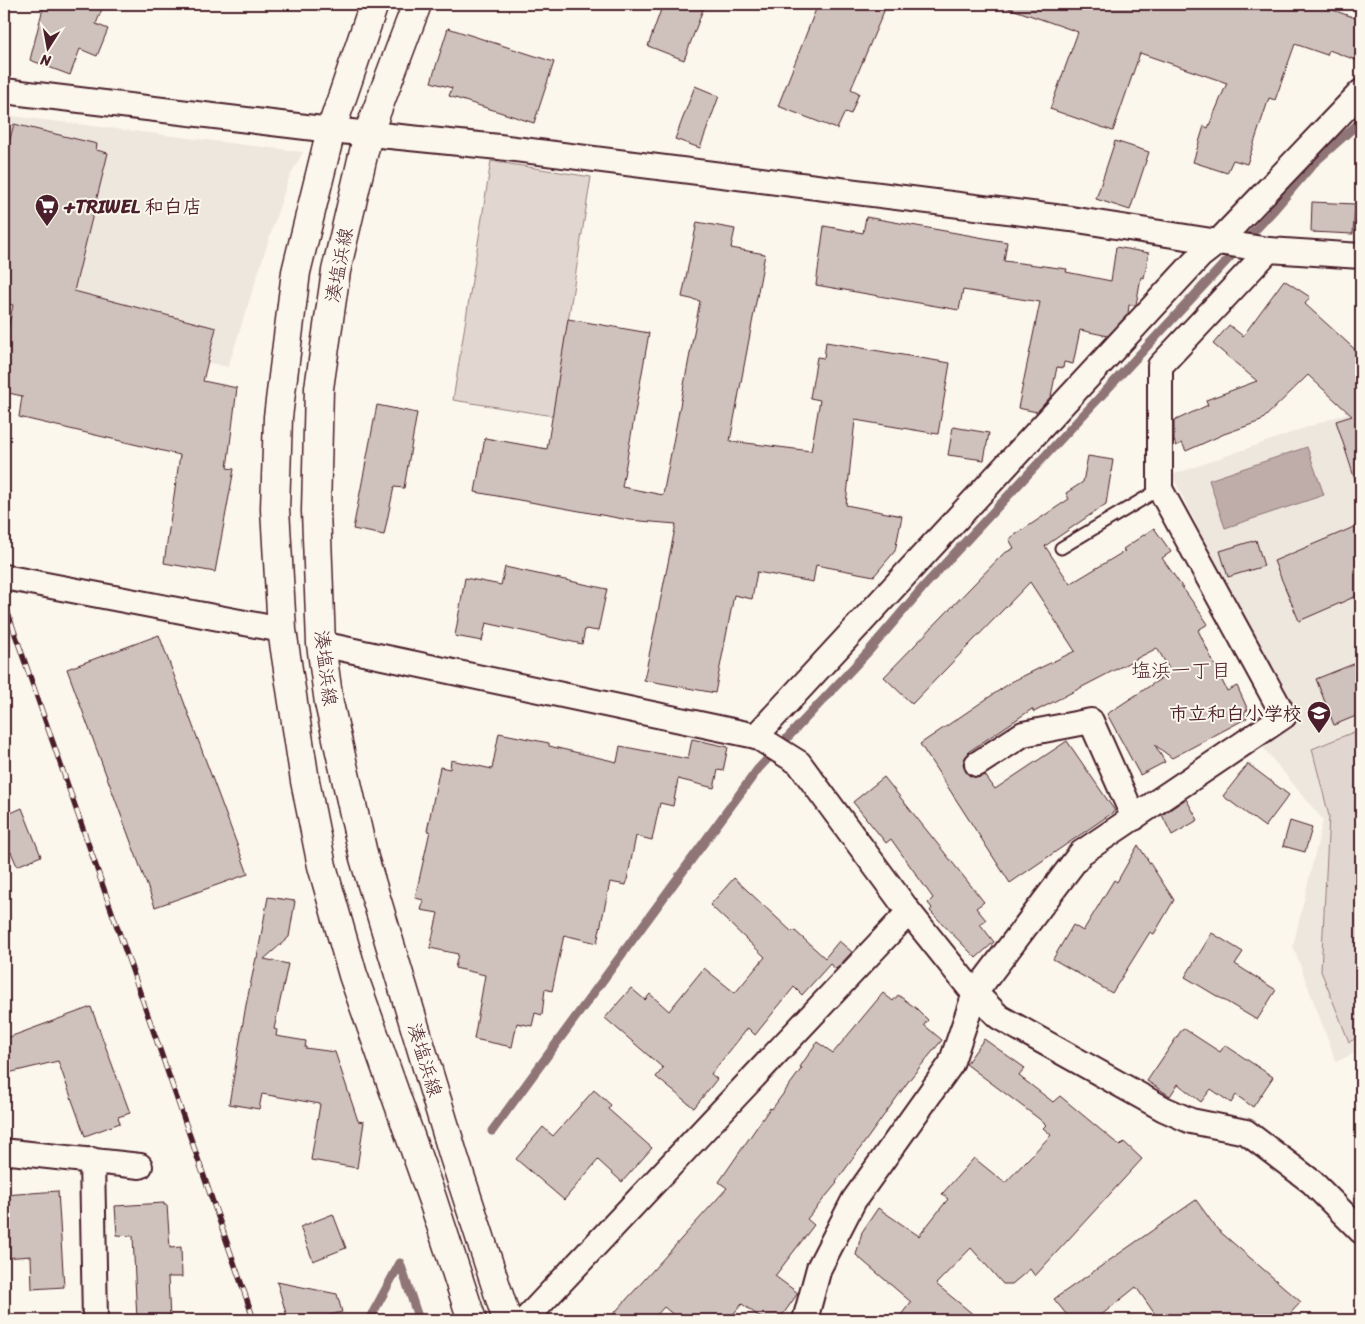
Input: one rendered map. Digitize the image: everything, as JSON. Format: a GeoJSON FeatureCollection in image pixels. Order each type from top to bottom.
{"type":"FeatureCollection","features":[{"type":"Feature","properties":{"kind":"main road","name":"湊塩浜線"},"geometry":{"type":"LineString","coordinates":[[374,4],[332,130],[296,272],[278,418],[275,509],[282,630],[305,781],[325,875],[353,975],[432,1198],[472,1320]]}},
{"type":"Feature","properties":{"kind":"main road","name":"湊塩浜線"},"geometry":{"type":"LineString","coordinates":[[417,4],[368,134],[336,271],[319,388],[316,511],[320,644],[329,703],[364,858],[454,1157],[508,1320]]}},
{"type":"Feature","properties":{"kind":"street"},"geometry":{"type":"LineString","coordinates":[[4,91],[332,130],[499,147],[1071,219],[1269,250],[1361,256]]}},
{"type":"Feature","properties":{"kind":"street"},"geometry":{"type":"LineString","coordinates":[[756,736],[1200,256],[1218,242],[1361,92]]}},
{"type":"Feature","properties":{"kind":"street"},"geometry":{"type":"LineString","coordinates":[[804,1320],[819,1268],[854,1200],[950,1064],[975,993],[1081,853],[1284,716],[1160,489],[1160,366],[1269,250]]}},
{"type":"Feature","properties":{"kind":"street"},"geometry":{"type":"LineString","coordinates":[[4,577],[282,630]]}},
{"type":"Feature","properties":{"kind":"street"},"geometry":{"type":"LineString","coordinates":[[320,644],[756,736],[799,763],[908,912],[975,993],[999,1017],[1164,1109],[1191,1121],[1246,1132],[1312,1182],[1361,1232]]}},
{"type":"Feature","properties":{"kind":"street"},"geometry":{"type":"LineString","coordinates":[[977,764],[1023,734],[1091,721],[1134,818]]}},
{"type":"Feature","properties":{"kind":"street"},"geometry":{"type":"LineString","coordinates":[[525,1320],[908,912]]}},
{"type":"Feature","properties":{"kind":"street"},"geometry":{"type":"LineString","coordinates":[[4,1154],[10,1152],[140,1166]]}},
{"type":"Feature","properties":{"kind":"street"},"geometry":{"type":"LineString","coordinates":[[92,1160],[95,1320]]}},
{"type":"Feature","properties":{"kind":"lane"},"geometry":{"type":"LineString","coordinates":[[1061,548],[1160,489]]}},
{"type":"Feature","properties":{"kind":"shaded area"},"geometry":{"type":"Polygon","coordinates":[[[4,115],[303,152],[288,180],[228,367],[4,317],[4,115]]]}},
{"type":"Feature","properties":{"kind":"shaded area"},"geometry":{"type":"Polygon","coordinates":[[[491,161],[591,177],[553,416],[453,400],[491,161]]]}},
{"type":"Feature","properties":{"kind":"shaded area","name":"市立和白小学校"},"geometry":{"type":"Polygon","coordinates":[[[1361,408],[1361,1050],[1336,1062],[1293,946],[1323,820],[1260,744],[1294,725],[1172,475],[1361,408]]]}},
{"type":"Feature","properties":{"kind":"shaded area"},"geometry":{"type":"Polygon","coordinates":[[[1307,447],[1324,495],[1225,528],[1209,480],[1307,447]]]}},
{"type":"Feature","properties":{"kind":"shaded area"},"geometry":{"type":"Polygon","coordinates":[[[1361,729],[1361,1036],[1349,1042],[1321,971],[1329,816],[1312,749],[1361,729]]]}},
{"type":"Feature","properties":{"kind":"building"},"geometry":{"type":"Polygon","coordinates":[[[44,4],[104,4],[96,24],[108,29],[97,56],[80,49],[70,75],[30,60],[44,4]]]}},
{"type":"Feature","properties":{"kind":"building"},"geometry":{"type":"Polygon","coordinates":[[[663,4],[705,4],[684,60],[648,46],[663,4]]]}},
{"type":"Feature","properties":{"kind":"building"},"geometry":{"type":"Polygon","coordinates":[[[818,4],[887,4],[851,89],[859,93],[851,114],[845,112],[837,129],[778,106],[818,4]]]}},
{"type":"Feature","properties":{"kind":"building"},"geometry":{"type":"Polygon","coordinates":[[[1007,4],[1316,4],[1361,20],[1361,62],[1329,50],[1327,55],[1295,44],[1275,100],[1269,98],[1247,164],[1233,160],[1227,173],[1193,162],[1204,126],[1208,128],[1227,83],[1140,53],[1113,131],[1050,109],[1078,32],[1006,7],[1007,4]]]}},
{"type":"Feature","properties":{"kind":"building"},"geometry":{"type":"Polygon","coordinates":[[[448,28],[554,62],[534,123],[449,96],[452,88],[431,82],[448,28]]]}},
{"type":"Feature","properties":{"kind":"building"},"geometry":{"type":"Polygon","coordinates":[[[695,86],[719,96],[700,148],[675,139],[695,86]]]}},
{"type":"Feature","properties":{"kind":"building"},"geometry":{"type":"Polygon","coordinates":[[[14,124],[97,144],[96,150],[108,153],[74,291],[216,328],[203,381],[237,388],[227,468],[234,469],[215,572],[164,563],[180,455],[19,417],[22,396],[4,392],[4,348],[13,305],[4,303],[4,145],[8,146],[14,124]]]}},
{"type":"Feature","properties":{"kind":"building"},"geometry":{"type":"Polygon","coordinates":[[[1115,141],[1149,152],[1130,210],[1096,199],[1115,141]]]}},
{"type":"Feature","properties":{"kind":"building"},"geometry":{"type":"Polygon","coordinates":[[[1312,202],[1355,204],[1353,234],[1311,232],[1312,202]]]}},
{"type":"Feature","properties":{"kind":"building"},"geometry":{"type":"Polygon","coordinates":[[[866,217],[1007,242],[1004,261],[1067,269],[1066,272],[1111,281],[1116,247],[1149,253],[1144,278],[1141,277],[1136,305],[1129,305],[1128,314],[1108,336],[1080,330],[1073,364],[1064,362],[1063,368],[1057,367],[1051,396],[1037,412],[1018,408],[1040,302],[963,290],[959,310],[816,285],[824,226],[863,233],[866,217]]]}},
{"type":"Feature","properties":{"kind":"building"},"geometry":{"type":"Polygon","coordinates":[[[697,222],[735,229],[731,248],[765,254],[730,441],[811,451],[820,400],[810,398],[817,357],[824,358],[826,342],[950,363],[938,434],[855,420],[846,505],[902,516],[895,551],[874,576],[816,565],[813,582],[757,572],[752,599],[734,595],[715,693],[644,680],[676,524],[629,520],[475,492],[485,438],[547,449],[568,319],[649,333],[622,487],[663,495],[700,301],[682,297],[697,222]]]}},
{"type":"Feature","properties":{"kind":"building"},"geometry":{"type":"Polygon","coordinates":[[[1284,280],[1310,297],[1305,304],[1361,355],[1361,483],[1356,483],[1336,421],[1352,416],[1308,375],[1261,421],[1224,434],[1186,451],[1182,443],[1176,446],[1174,440],[1174,421],[1208,405],[1206,400],[1257,381],[1213,344],[1229,325],[1243,336],[1284,280]]]}},
{"type":"Feature","properties":{"kind":"building"},"geometry":{"type":"Polygon","coordinates":[[[377,405],[417,413],[404,488],[394,487],[384,535],[353,529],[377,405]]]}},
{"type":"Feature","properties":{"kind":"building"},"geometry":{"type":"Polygon","coordinates":[[[953,427],[989,433],[984,460],[948,455],[953,427]]]}},
{"type":"Feature","properties":{"kind":"building"},"geometry":{"type":"Polygon","coordinates":[[[1088,456],[1113,460],[1106,504],[1045,546],[1070,584],[1125,551],[1123,549],[1154,528],[1171,552],[1162,558],[1208,624],[1198,630],[1227,691],[1237,686],[1248,710],[1244,712],[1247,718],[1172,758],[1155,745],[1165,762],[1140,775],[1107,714],[1171,672],[1157,648],[1034,712],[1032,709],[968,752],[963,764],[966,772],[977,778],[985,775],[995,789],[1067,741],[1115,811],[1010,883],[920,744],[1013,681],[1075,651],[1030,582],[912,704],[884,677],[1003,554],[1014,548],[1009,539],[1069,499],[1066,493],[1083,482],[1088,456]]]}},
{"type":"Feature","properties":{"kind":"building"},"geometry":{"type":"Polygon","coordinates":[[[1361,524],[1361,594],[1299,621],[1274,561],[1361,524]]]}},
{"type":"Feature","properties":{"kind":"building"},"geometry":{"type":"Polygon","coordinates":[[[1256,540],[1264,566],[1228,577],[1220,551],[1256,540]]]}},
{"type":"Feature","properties":{"kind":"building"},"geometry":{"type":"Polygon","coordinates":[[[505,567],[607,589],[598,631],[585,629],[582,644],[486,623],[482,641],[455,636],[465,578],[501,585],[505,567]]]}},
{"type":"Feature","properties":{"kind":"building"},"geometry":{"type":"Polygon","coordinates":[[[159,635],[248,874],[155,907],[67,669],[159,635]]]}},
{"type":"Feature","properties":{"kind":"building"},"geometry":{"type":"Polygon","coordinates":[[[1361,661],[1361,714],[1334,725],[1316,679],[1361,661]]]}},
{"type":"Feature","properties":{"kind":"building"},"geometry":{"type":"Polygon","coordinates":[[[499,733],[549,743],[549,746],[617,762],[620,746],[688,759],[692,739],[728,747],[723,771],[718,770],[714,788],[678,779],[673,806],[660,803],[652,840],[636,836],[626,885],[610,882],[597,943],[564,935],[552,991],[545,989],[542,1015],[535,1013],[532,1026],[517,1023],[512,1047],[474,1039],[485,975],[455,968],[458,954],[430,948],[438,913],[421,910],[424,900],[415,898],[430,831],[427,831],[440,767],[450,769],[451,760],[492,769],[499,733]]]}},
{"type":"Feature","properties":{"kind":"building"},"geometry":{"type":"Polygon","coordinates":[[[1248,764],[1289,795],[1265,827],[1223,796],[1248,764]]]}},
{"type":"Feature","properties":{"kind":"building"},"geometry":{"type":"Polygon","coordinates":[[[884,777],[984,902],[976,908],[986,920],[980,924],[994,942],[976,958],[930,911],[932,908],[928,903],[933,898],[891,839],[886,843],[853,802],[884,777]]]}},
{"type":"Feature","properties":{"kind":"building"},"geometry":{"type":"Polygon","coordinates":[[[1186,799],[1198,820],[1172,835],[1162,815],[1186,799]]]}},
{"type":"Feature","properties":{"kind":"building"},"geometry":{"type":"Polygon","coordinates":[[[22,808],[41,856],[17,866],[11,852],[4,854],[4,816],[22,808]]]}},
{"type":"Feature","properties":{"kind":"building"},"geometry":{"type":"Polygon","coordinates":[[[1290,821],[1312,828],[1305,852],[1283,846],[1290,821]]]}},
{"type":"Feature","properties":{"kind":"building"},"geometry":{"type":"Polygon","coordinates":[[[1138,845],[1174,900],[1154,934],[1150,932],[1112,993],[1053,959],[1073,925],[1083,931],[1114,880],[1117,882],[1138,845]]]}},
{"type":"Feature","properties":{"kind":"building"},"geometry":{"type":"Polygon","coordinates":[[[734,878],[792,932],[794,930],[825,958],[839,941],[852,952],[836,969],[830,964],[802,995],[794,987],[755,1035],[748,1028],[711,1074],[717,1079],[694,1108],[656,1077],[663,1068],[605,1018],[631,988],[645,1000],[650,994],[669,1011],[704,968],[735,993],[765,957],[710,905],[734,878]]]}},
{"type":"Feature","properties":{"kind":"building"},"geometry":{"type":"Polygon","coordinates":[[[268,897],[295,901],[289,937],[264,959],[288,964],[274,1029],[277,1030],[276,1036],[306,1041],[305,1048],[335,1052],[358,1121],[364,1122],[357,1168],[311,1160],[320,1104],[262,1094],[259,1109],[229,1104],[246,1005],[268,897]]]}},
{"type":"Feature","properties":{"kind":"building"},"geometry":{"type":"Polygon","coordinates":[[[1212,933],[1243,952],[1235,964],[1276,990],[1257,1020],[1185,977],[1212,933]]]}},
{"type":"Feature","properties":{"kind":"building"},"geometry":{"type":"Polygon","coordinates":[[[883,993],[893,1001],[898,995],[917,1009],[928,1020],[924,1025],[942,1040],[910,1079],[837,1183],[807,1219],[814,1225],[775,1276],[798,1293],[779,1320],[764,1320],[742,1304],[728,1320],[680,1320],[664,1307],[652,1320],[608,1320],[727,1188],[719,1182],[770,1108],[772,1109],[802,1068],[800,1067],[817,1042],[833,1053],[883,993]]]}},
{"type":"Feature","properties":{"kind":"building"},"geometry":{"type":"Polygon","coordinates":[[[91,1007],[130,1113],[118,1117],[120,1123],[85,1136],[58,1061],[4,1074],[4,1039],[91,1007]]]}},
{"type":"Feature","properties":{"kind":"building"},"geometry":{"type":"Polygon","coordinates":[[[1183,1028],[1220,1052],[1225,1045],[1273,1077],[1253,1107],[1236,1095],[1231,1103],[1211,1089],[1201,1102],[1178,1084],[1170,1096],[1147,1081],[1183,1028]]]}},
{"type":"Feature","properties":{"kind":"building"},"geometry":{"type":"Polygon","coordinates":[[[984,1039],[1025,1068],[1019,1076],[1053,1102],[1060,1096],[1120,1146],[1124,1142],[1142,1159],[1035,1276],[1030,1269],[1012,1284],[1003,1284],[971,1248],[936,1284],[980,1320],[897,1320],[911,1302],[856,1255],[862,1232],[878,1208],[919,1236],[948,1199],[942,1194],[974,1158],[1005,1183],[1051,1135],[1043,1128],[1046,1125],[1038,1118],[966,1064],[984,1039]]]}},
{"type":"Feature","properties":{"kind":"building"},"geometry":{"type":"Polygon","coordinates":[[[594,1090],[611,1105],[608,1109],[652,1148],[622,1182],[598,1160],[564,1200],[516,1159],[543,1127],[553,1136],[594,1090]]]}},
{"type":"Feature","properties":{"kind":"building"},"geometry":{"type":"Polygon","coordinates":[[[58,1191],[64,1287],[32,1289],[31,1256],[4,1258],[4,1195],[58,1191]]]}},
{"type":"Feature","properties":{"kind":"building"},"geometry":{"type":"Polygon","coordinates":[[[1196,1200],[1217,1229],[1301,1302],[1284,1320],[1159,1320],[1136,1287],[1095,1320],[1071,1320],[1054,1299],[1196,1200]]]}},
{"type":"Feature","properties":{"kind":"building"},"geometry":{"type":"Polygon","coordinates":[[[164,1203],[164,1205],[167,1205],[170,1248],[181,1247],[182,1277],[168,1277],[170,1320],[137,1320],[133,1236],[117,1235],[115,1206],[164,1203]]]}},
{"type":"Feature","properties":{"kind":"building"},"geometry":{"type":"Polygon","coordinates":[[[333,1214],[346,1248],[313,1261],[300,1227],[333,1214]]]}},
{"type":"Feature","properties":{"kind":"building"},"geometry":{"type":"Polygon","coordinates":[[[277,1282],[337,1294],[342,1312],[330,1315],[332,1320],[288,1320],[277,1282]]]}},
{"type":"Feature","properties":{"kind":"waterway"},"geometry":{"type":"LineString","coordinates":[[492,1131],[758,769],[868,652],[925,585],[1273,211],[1313,164],[1361,121]]}},
{"type":"Feature","properties":{"kind":"waterway"},"geometry":{"type":"LineString","coordinates":[[400,1263],[419,1320]]}},
{"type":"Feature","properties":{"kind":"waterway"},"geometry":{"type":"LineString","coordinates":[[369,1320],[400,1263]]}},
{"type":"Feature","properties":{"kind":"railway"},"geometry":{"type":"LineString","coordinates":[[4,602],[254,1320]]}},
{"type":"Feature","properties":{"kind":"place","name":"+TRIWEL 和白店"},"geometry":{"type":"Point","coordinates":[47,227]}},
{"type":"Feature","properties":{"kind":"place","name":"市立和白小学校"},"geometry":{"type":"Point","coordinates":[1319,734]}},
{"type":"Feature","properties":{"kind":"district","name":"塩浜一丁目"},"geometry":{"type":"Point","coordinates":[1181,670]}}]}
